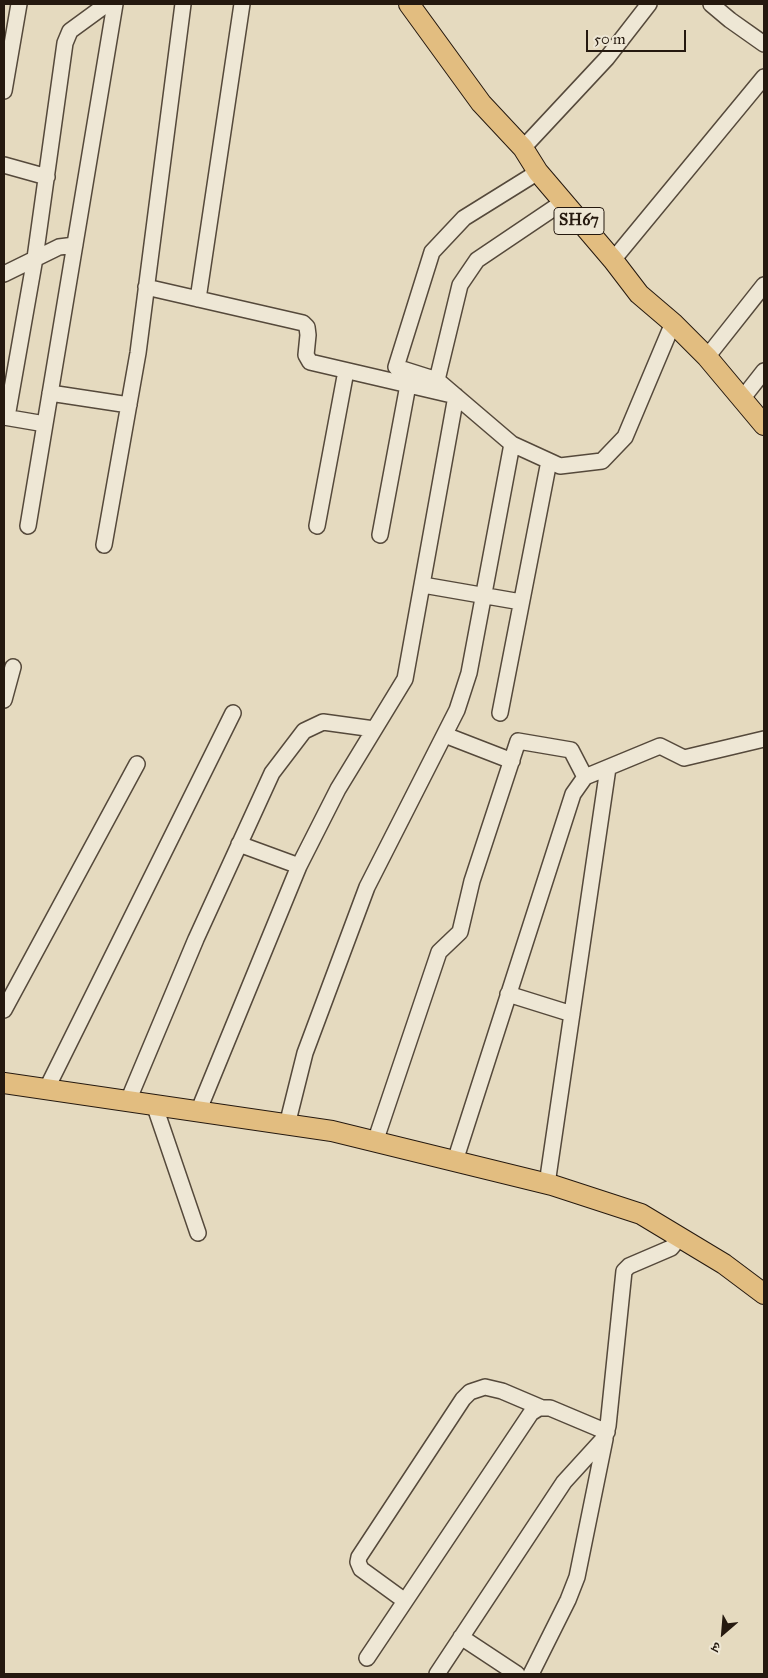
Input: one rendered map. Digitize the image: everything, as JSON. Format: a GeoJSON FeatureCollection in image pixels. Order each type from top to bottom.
{"type":"FeatureCollection","features":[{"type":"Feature","properties":{"kind":"main road","name":"SH67"},"geometry":{"type":"LineString","coordinates":[[409,4],[481,103],[523,148],[538,172],[613,260],[639,294],[673,323],[707,357],[764,424]]}},
{"type":"Feature","properties":{"kind":"main road"},"geometry":{"type":"LineString","coordinates":[[4,1084],[332,1131],[547,1184],[642,1214],[724,1264],[764,1294]]}},
{"type":"Feature","properties":{"kind":"street"},"geometry":{"type":"LineString","coordinates":[[4,91],[19,4]]}},
{"type":"Feature","properties":{"kind":"street"},"geometry":{"type":"LineString","coordinates":[[45,424],[6,417],[35,258],[66,36],[75,27],[107,4]]}},
{"type":"Feature","properties":{"kind":"street"},"geometry":{"type":"LineString","coordinates":[[28,526],[115,4]]}},
{"type":"Feature","properties":{"kind":"street"},"geometry":{"type":"LineString","coordinates":[[104,545],[129,405],[183,4]]}},
{"type":"Feature","properties":{"kind":"street"},"geometry":{"type":"LineString","coordinates":[[198,298],[242,4]]}},
{"type":"Feature","properties":{"kind":"street"},"geometry":{"type":"LineString","coordinates":[[523,148],[607,58],[649,4]]}},
{"type":"Feature","properties":{"kind":"street"},"geometry":{"type":"LineString","coordinates":[[711,4],[764,44]]}},
{"type":"Feature","properties":{"kind":"street"},"geometry":{"type":"LineString","coordinates":[[613,260],[764,77]]}},
{"type":"Feature","properties":{"kind":"street"},"geometry":{"type":"LineString","coordinates":[[4,165],[46,177]]}},
{"type":"Feature","properties":{"kind":"street"},"geometry":{"type":"LineString","coordinates":[[538,172],[464,218],[432,252],[396,367],[438,380],[512,444],[549,461],[560,466],[602,461],[625,437],[673,323]]}},
{"type":"Feature","properties":{"kind":"street"},"geometry":{"type":"LineString","coordinates":[[438,380],[460,285],[477,260],[563,202]]}},
{"type":"Feature","properties":{"kind":"street"},"geometry":{"type":"LineString","coordinates":[[4,274],[59,247],[75,245]]}},
{"type":"Feature","properties":{"kind":"street"},"geometry":{"type":"LineString","coordinates":[[707,357],[764,285]]}},
{"type":"Feature","properties":{"kind":"street"},"geometry":{"type":"LineString","coordinates":[[146,287],[303,323],[307,327],[308,335],[307,359],[319,365],[456,396]]}},
{"type":"Feature","properties":{"kind":"street"},"geometry":{"type":"LineString","coordinates":[[317,526],[346,372]]}},
{"type":"Feature","properties":{"kind":"street"},"geometry":{"type":"LineString","coordinates":[[742,399],[764,372]]}},
{"type":"Feature","properties":{"kind":"street"},"geometry":{"type":"LineString","coordinates":[[380,535],[408,385]]}},
{"type":"Feature","properties":{"kind":"street"},"geometry":{"type":"LineString","coordinates":[[50,393],[129,405]]}},
{"type":"Feature","properties":{"kind":"street"},"geometry":{"type":"LineString","coordinates":[[198,1112],[299,866],[338,789],[405,679],[456,396]]}},
{"type":"Feature","properties":{"kind":"street"},"geometry":{"type":"LineString","coordinates":[[287,1124],[305,1053],[367,887],[457,710],[469,673],[512,444]]}},
{"type":"Feature","properties":{"kind":"street"},"geometry":{"type":"LineString","coordinates":[[500,713],[549,461]]}},
{"type":"Feature","properties":{"kind":"street"},"geometry":{"type":"LineString","coordinates":[[423,585],[522,602]]}},
{"type":"Feature","properties":{"kind":"street"},"geometry":{"type":"LineString","coordinates":[[4,700],[13,668]]}},
{"type":"Feature","properties":{"kind":"street"},"geometry":{"type":"LineString","coordinates":[[46,1090],[233,713]]}},
{"type":"Feature","properties":{"kind":"street"},"geometry":{"type":"LineString","coordinates":[[128,1101],[196,939],[272,773],[304,731],[323,722],[374,729]]}},
{"type":"Feature","properties":{"kind":"street"},"geometry":{"type":"LineString","coordinates":[[444,735],[512,761]]}},
{"type":"Feature","properties":{"kind":"street"},"geometry":{"type":"LineString","coordinates":[[455,1161],[573,794],[585,777],[660,746],[684,758],[764,740]]}},
{"type":"Feature","properties":{"kind":"street"},"geometry":{"type":"LineString","coordinates":[[375,1142],[439,952],[460,932],[472,881],[518,741],[571,750],[585,777]]}},
{"type":"Feature","properties":{"kind":"street"},"geometry":{"type":"LineString","coordinates":[[4,1010],[137,764]]}},
{"type":"Feature","properties":{"kind":"street"},"geometry":{"type":"LineString","coordinates":[[547,1184],[608,768]]}},
{"type":"Feature","properties":{"kind":"street"},"geometry":{"type":"LineString","coordinates":[[239,844],[299,866]]}},
{"type":"Feature","properties":{"kind":"street"},"geometry":{"type":"LineString","coordinates":[[508,994],[572,1014]]}},
{"type":"Feature","properties":{"kind":"street"},"geometry":{"type":"LineString","coordinates":[[155,1107],[198,1233]]}},
{"type":"Feature","properties":{"kind":"street"},"geometry":{"type":"LineString","coordinates":[[531,1674],[568,1600],[577,1577],[606,1434],[624,1271],[629,1266],[669,1249],[680,1237]]}},
{"type":"Feature","properties":{"kind":"street"},"geometry":{"type":"LineString","coordinates":[[405,1600],[361,1569],[358,1566],[359,1557],[463,1399],[470,1392],[485,1387],[502,1391],[542,1408]]}},
{"type":"Feature","properties":{"kind":"street"},"geometry":{"type":"LineString","coordinates":[[367,1658],[528,1417],[535,1410],[550,1408],[606,1434]]}},
{"type":"Feature","properties":{"kind":"street"},"geometry":{"type":"LineString","coordinates":[[437,1674],[564,1482],[606,1434]]}},
{"type":"Feature","properties":{"kind":"street"},"geometry":{"type":"LineString","coordinates":[[461,1637],[517,1674]]}}]}
